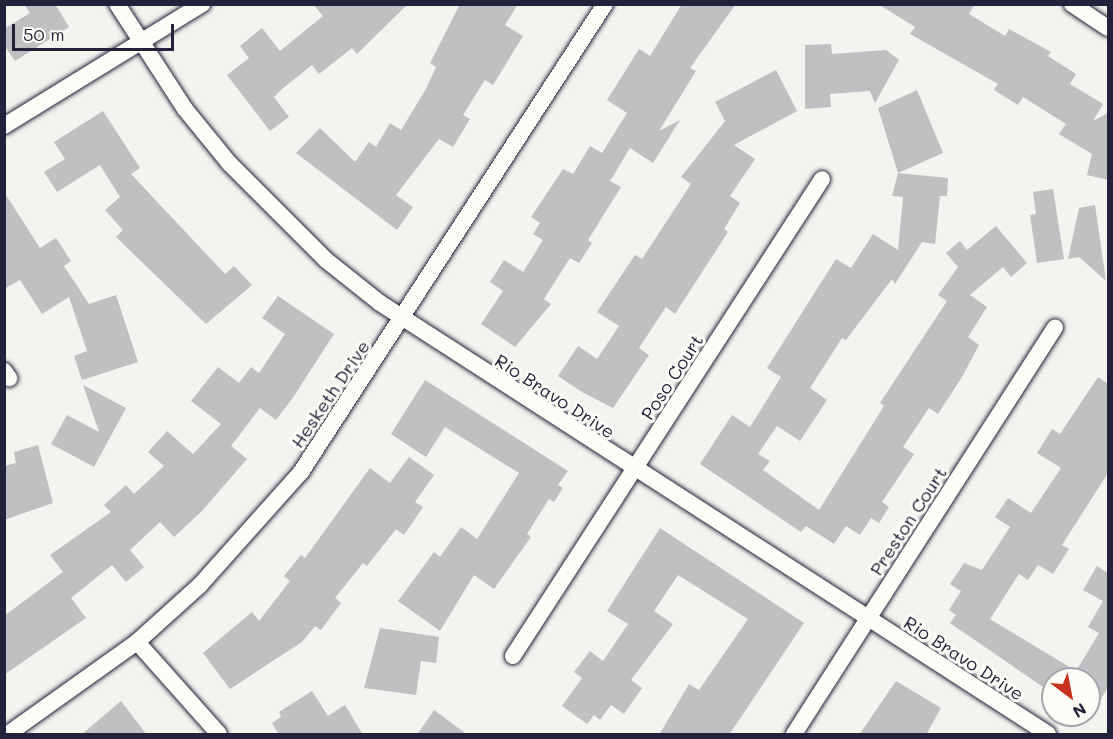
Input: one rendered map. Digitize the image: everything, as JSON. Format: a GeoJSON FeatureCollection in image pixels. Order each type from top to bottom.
{"type":"FeatureCollection","features":[{"type":"Feature","properties":{"kind":"street","name":"Rio Bravo Drive"},"geometry":{"type":"LineString","coordinates":[[117,4],[140,43],[193,118],[276,213],[403,320],[1048,735]]}},
{"type":"Feature","properties":{"kind":"street"},"geometry":{"type":"LineString","coordinates":[[4,126],[202,4]]}},
{"type":"Feature","properties":{"kind":"street","name":"Hesketh Drive"},"geometry":{"type":"LineString","coordinates":[[8,735],[137,642],[200,585],[294,480],[403,320],[605,4]]}},
{"type":"Feature","properties":{"kind":"street"},"geometry":{"type":"LineString","coordinates":[[1072,4],[1108,28]]}},
{"type":"Feature","properties":{"kind":"street","name":"Poso Court"},"geometry":{"type":"LineString","coordinates":[[513,656],[636,470],[822,179]]}},
{"type":"Feature","properties":{"kind":"street","name":"Preston Court"},"geometry":{"type":"LineString","coordinates":[[794,735],[1055,328]]}},
{"type":"Feature","properties":{"kind":"street"},"geometry":{"type":"LineString","coordinates":[[137,642],[219,735]]}},
{"type":"Feature","properties":{"kind":"building"},"geometry":{"type":"Polygon","coordinates":[[[24,4],[55,4],[69,27],[15,61],[4,45],[4,29],[30,13],[24,4]]]}},
{"type":"Feature","properties":{"kind":"building"},"geometry":{"type":"Polygon","coordinates":[[[313,4],[408,4],[357,54],[352,48],[319,74],[312,65],[282,89],[274,97],[289,117],[270,131],[227,75],[249,58],[240,46],[262,28],[280,51],[323,16],[313,4]]]}},
{"type":"Feature","properties":{"kind":"building"},"geometry":{"type":"Polygon","coordinates":[[[460,4],[518,4],[505,25],[523,36],[493,85],[485,80],[463,115],[470,119],[453,147],[439,139],[396,195],[413,207],[397,230],[296,153],[320,128],[355,162],[369,142],[376,147],[390,123],[401,130],[426,89],[436,67],[430,63],[460,4]]]}},
{"type":"Feature","properties":{"kind":"building"},"geometry":{"type":"Polygon","coordinates":[[[682,4],[736,4],[690,68],[696,71],[659,131],[680,120],[653,163],[630,148],[610,181],[621,187],[588,240],[592,243],[579,263],[570,258],[544,299],[551,304],[515,347],[481,324],[503,291],[490,282],[504,260],[523,272],[543,240],[533,234],[540,223],[531,217],[563,169],[573,174],[590,146],[602,153],[627,113],[607,100],[639,49],[650,56],[682,4]]]}},
{"type":"Feature","properties":{"kind":"building"},"geometry":{"type":"Polygon","coordinates":[[[878,4],[975,4],[969,14],[1005,36],[1009,29],[1051,52],[1048,56],[1076,74],[1070,84],[1103,104],[1093,121],[1108,113],[1108,180],[1087,175],[1092,154],[1059,134],[1066,124],[1023,97],[1018,105],[994,90],[998,84],[910,34],[915,27],[878,4]]]}},
{"type":"Feature","properties":{"kind":"building"},"geometry":{"type":"Polygon","coordinates":[[[831,44],[832,54],[886,50],[899,60],[875,103],[870,91],[830,94],[831,107],[805,109],[805,45],[831,44]]]}},
{"type":"Feature","properties":{"kind":"building"},"geometry":{"type":"Polygon","coordinates":[[[776,70],[797,111],[734,145],[755,159],[730,196],[740,203],[724,229],[728,232],[675,314],[666,307],[639,348],[649,355],[613,408],[582,392],[558,376],[578,346],[597,359],[619,326],[597,312],[635,255],[642,259],[691,184],[681,177],[725,121],[715,102],[776,70]]]}},
{"type":"Feature","properties":{"kind":"building"},"geometry":{"type":"Polygon","coordinates":[[[917,90],[943,153],[898,173],[878,108],[917,90]]]}},
{"type":"Feature","properties":{"kind":"building"},"geometry":{"type":"Polygon","coordinates":[[[103,111],[140,168],[131,174],[225,274],[234,266],[252,285],[206,324],[116,237],[123,230],[105,210],[120,197],[100,165],[57,192],[44,172],[65,159],[54,142],[103,111]]]}},
{"type":"Feature","properties":{"kind":"building"},"geometry":{"type":"Polygon","coordinates":[[[898,173],[948,178],[947,196],[940,196],[935,244],[922,242],[895,284],[892,279],[846,340],[842,338],[810,388],[827,400],[800,441],[777,426],[758,454],[770,461],[763,470],[819,510],[884,406],[880,403],[947,301],[938,295],[958,267],[946,253],[960,241],[967,250],[996,226],[1027,263],[1011,277],[1003,267],[970,295],[987,307],[968,337],[979,345],[962,377],[938,414],[929,408],[903,447],[914,454],[882,502],[889,507],[879,523],[871,518],[860,535],[846,526],[834,544],[806,526],[801,532],[700,464],[732,415],[750,427],[781,377],[767,368],[836,259],[851,268],[873,234],[898,250],[903,197],[892,196],[898,173]]]}},
{"type":"Feature","properties":{"kind":"building"},"geometry":{"type":"Polygon","coordinates":[[[1053,189],[1064,259],[1037,263],[1030,215],[1036,214],[1033,192],[1053,189]]]}},
{"type":"Feature","properties":{"kind":"building"},"geometry":{"type":"Polygon","coordinates":[[[4,192],[40,248],[56,238],[71,261],[64,266],[89,304],[116,295],[138,362],[82,380],[74,356],[87,351],[69,297],[42,314],[20,280],[4,289],[4,192]]]}},
{"type":"Feature","properties":{"kind":"building"},"geometry":{"type":"Polygon","coordinates":[[[1095,205],[1106,281],[1079,257],[1068,259],[1079,208],[1095,205]]]}},
{"type":"Feature","properties":{"kind":"building"},"geometry":{"type":"Polygon","coordinates":[[[278,296],[334,334],[292,399],[276,420],[260,408],[231,446],[247,459],[201,512],[174,537],[160,522],[130,550],[144,567],[126,582],[112,565],[71,598],[86,618],[4,675],[4,616],[63,572],[50,555],[111,512],[104,505],[126,485],[134,494],[164,466],[148,452],[167,431],[193,454],[221,424],[191,401],[218,367],[239,383],[251,367],[259,373],[285,334],[262,318],[278,296]]]}},
{"type":"Feature","properties":{"kind":"building"},"geometry":{"type":"Polygon","coordinates":[[[1098,377],[1108,384],[1108,473],[1062,545],[1069,549],[1053,574],[1038,565],[1028,580],[1019,574],[990,619],[1069,667],[1041,667],[1041,686],[950,623],[956,615],[949,610],[961,591],[950,584],[964,563],[982,570],[1010,527],[995,517],[1008,498],[1031,513],[1061,468],[1037,453],[1052,429],[1060,434],[1098,377]]]}},
{"type":"Feature","properties":{"kind":"building"},"geometry":{"type":"Polygon","coordinates":[[[425,380],[568,471],[558,485],[563,488],[554,502],[549,499],[527,534],[531,537],[494,589],[474,575],[440,631],[398,601],[434,552],[440,557],[461,527],[477,539],[519,473],[445,427],[426,457],[391,434],[425,380]]]}},
{"type":"Feature","properties":{"kind":"building"},"geometry":{"type":"Polygon","coordinates":[[[83,385],[126,408],[94,467],[51,444],[67,415],[99,432],[83,385]]]}},
{"type":"Feature","properties":{"kind":"building"},"geometry":{"type":"Polygon","coordinates":[[[38,445],[53,503],[4,520],[4,466],[16,463],[14,452],[38,445]]]}},
{"type":"Feature","properties":{"kind":"building"},"geometry":{"type":"Polygon","coordinates":[[[409,457],[434,475],[415,502],[423,507],[404,535],[396,529],[367,566],[363,563],[335,598],[341,603],[321,630],[315,626],[302,642],[230,689],[203,653],[252,612],[259,621],[290,581],[284,576],[301,555],[305,558],[370,468],[390,483],[409,457]]]}},
{"type":"Feature","properties":{"kind":"building"},"geometry":{"type":"Polygon","coordinates":[[[660,528],[804,623],[729,735],[659,735],[689,684],[699,690],[748,619],[678,575],[654,611],[673,624],[631,680],[642,688],[624,714],[611,705],[600,720],[594,715],[587,724],[562,706],[582,678],[574,672],[590,651],[603,661],[628,624],[607,611],[660,528]]]}},
{"type":"Feature","properties":{"kind":"building"},"geometry":{"type":"Polygon","coordinates":[[[1097,566],[1108,573],[1108,687],[1101,699],[1101,667],[1078,667],[1099,633],[1088,627],[1103,601],[1083,590],[1097,566]]]}},
{"type":"Feature","properties":{"kind":"building"},"geometry":{"type":"Polygon","coordinates":[[[380,628],[439,637],[436,663],[421,661],[416,695],[364,688],[380,628]]]}},
{"type":"Feature","properties":{"kind":"building"},"geometry":{"type":"Polygon","coordinates":[[[896,681],[941,708],[926,735],[859,735],[896,681]]]}},
{"type":"Feature","properties":{"kind":"building"},"geometry":{"type":"Polygon","coordinates":[[[312,691],[328,716],[345,705],[363,735],[279,735],[272,723],[281,717],[279,712],[312,691]]]}},
{"type":"Feature","properties":{"kind":"building"},"geometry":{"type":"Polygon","coordinates":[[[121,701],[147,735],[81,735],[121,701]]]}},
{"type":"Feature","properties":{"kind":"building"},"geometry":{"type":"Polygon","coordinates":[[[434,710],[468,735],[417,735],[434,710]]]}}]}
